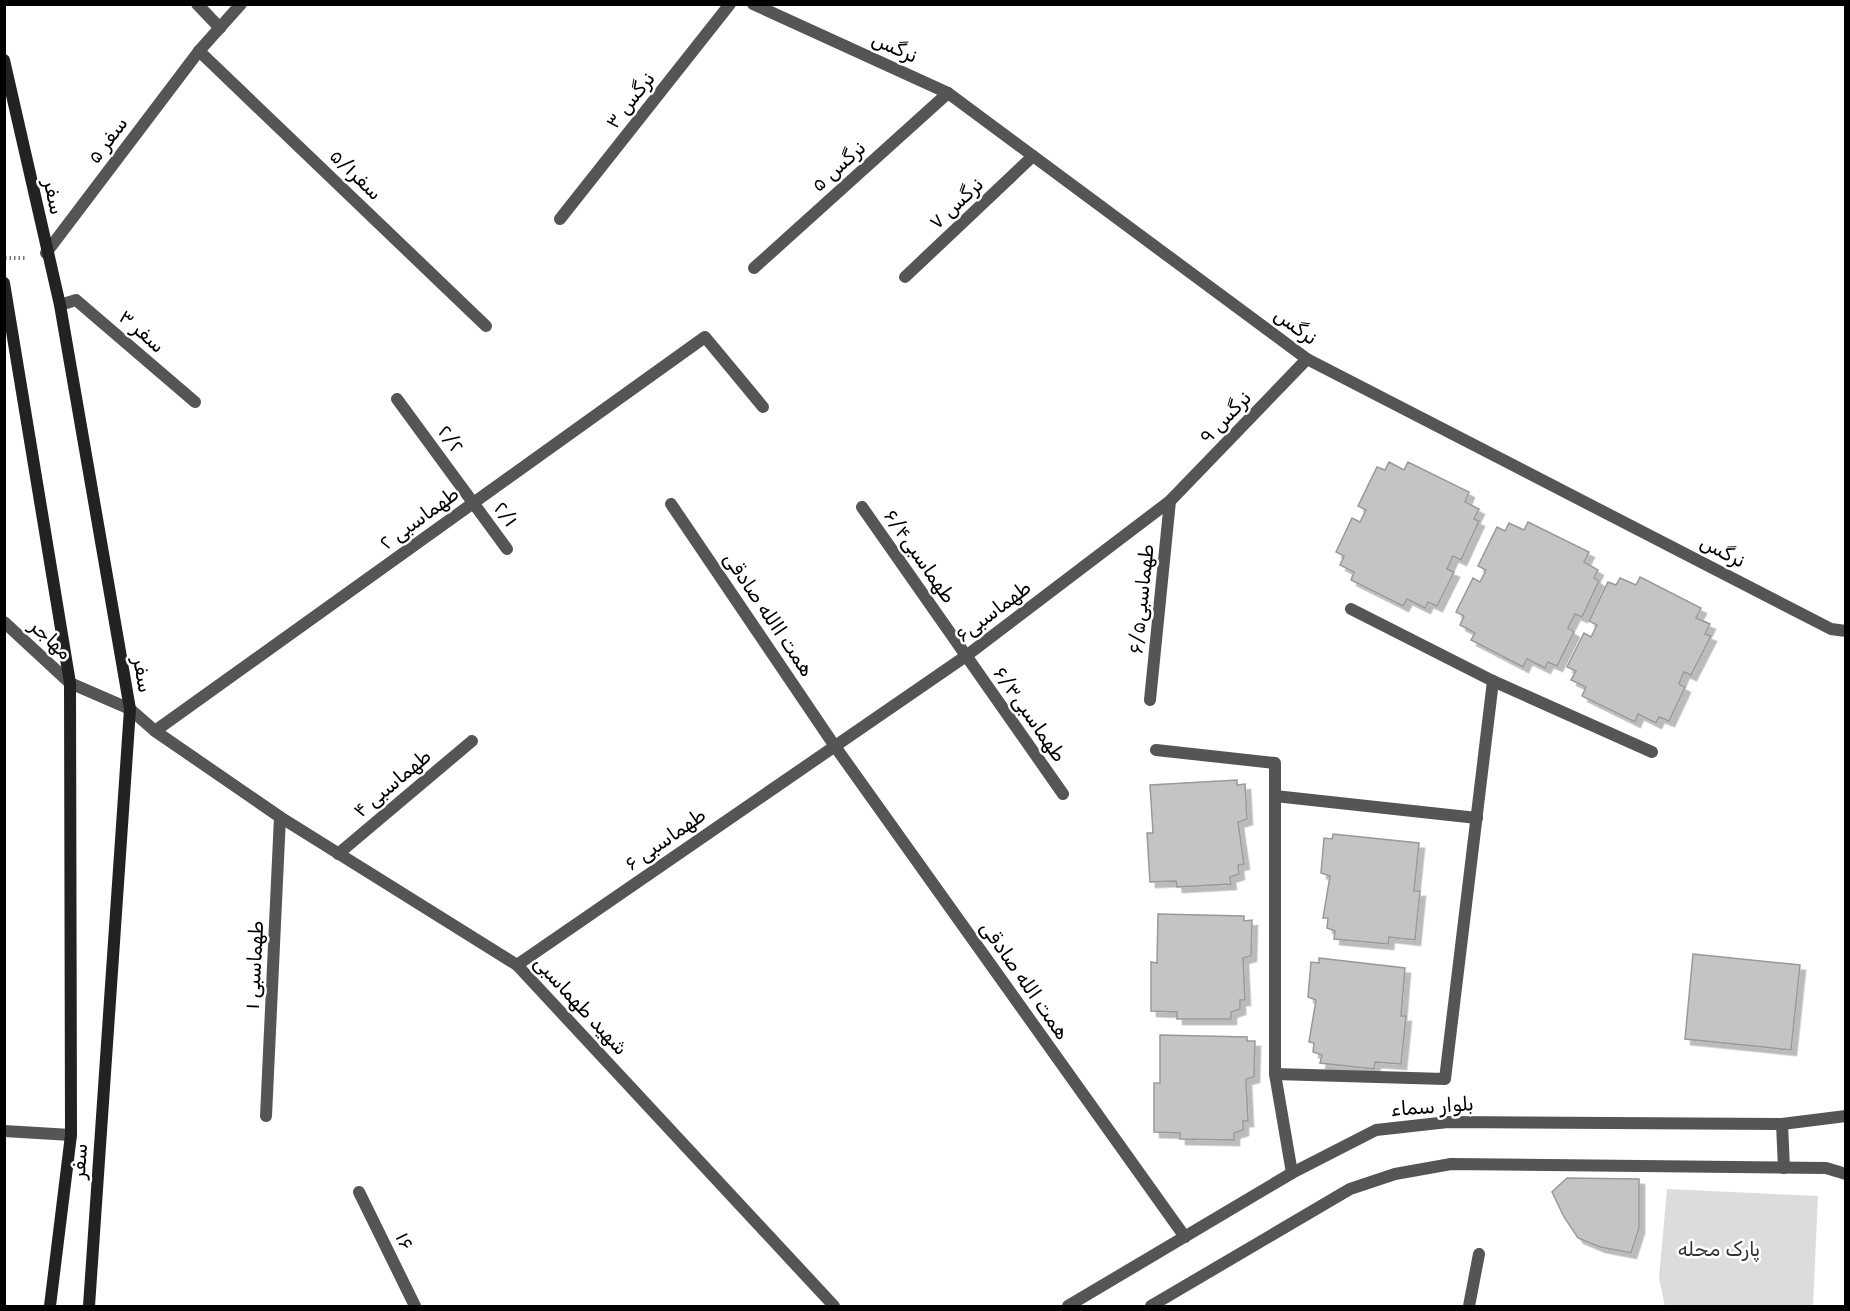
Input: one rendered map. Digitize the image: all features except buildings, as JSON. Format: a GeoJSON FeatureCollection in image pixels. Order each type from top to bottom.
{"type":"FeatureCollection","features":[{"type":"Feature","properties":{"kind":"main road","name":"سفر"},"geometry":{"type":"LineString","coordinates":[[4,60],[46,253],[60,305],[130,709],[89,1306]]}},
{"type":"Feature","properties":{"kind":"main road","name":"سفر"},"geometry":{"type":"LineString","coordinates":[[4,283],[70,683],[71,1135],[50,1306]]}},
{"type":"Feature","properties":{"kind":"street"},"geometry":{"type":"LineString","coordinates":[[197,4],[220,28]]}},
{"type":"Feature","properties":{"kind":"street","name":"۵ سفر"},"geometry":{"type":"LineString","coordinates":[[46,253],[199,51],[241,4]]}},
{"type":"Feature","properties":{"kind":"street","name":"۳ نرگس"},"geometry":{"type":"LineString","coordinates":[[560,219],[730,4]]}},
{"type":"Feature","properties":{"kind":"street","name":"نرگس"},"geometry":{"type":"LineString","coordinates":[[753,4],[948,93],[1307,359],[1831,629],[1845,631]]}},
{"type":"Feature","properties":{"kind":"street","name":"۵/۱سفر"},"geometry":{"type":"LineString","coordinates":[[199,51],[486,326]]}},
{"type":"Feature","properties":{"kind":"street","name":"۵ نرگس"},"geometry":{"type":"LineString","coordinates":[[754,268],[948,93]]}},
{"type":"Feature","properties":{"kind":"street","name":"۷ نرگس"},"geometry":{"type":"LineString","coordinates":[[905,277],[1033,156]]}},
{"type":"Feature","properties":{"kind":"street","name":"۳ سفر"},"geometry":{"type":"LineString","coordinates":[[60,305],[76,300],[195,402]]}},
{"type":"Feature","properties":{"kind":"street","name":"۲ طهماسبی"},"geometry":{"type":"LineString","coordinates":[[154,731],[705,337],[763,407]]}},
{"type":"Feature","properties":{"kind":"street","name":"۹ نرگس"},"geometry":{"type":"LineString","coordinates":[[1170,501],[1307,359]]}},
{"type":"Feature","properties":{"kind":"street","name":"۲/۲"},"geometry":{"type":"LineString","coordinates":[[397,399],[473,503]]}},
{"type":"Feature","properties":{"kind":"street","name":"۶طهماسبی"},"geometry":{"type":"LineString","coordinates":[[834,745],[966,656],[1170,501]]}},
{"type":"Feature","properties":{"kind":"street","name":"۶/۵طهماسبی"},"geometry":{"type":"LineString","coordinates":[[1150,700],[1170,501]]}},
{"type":"Feature","properties":{"kind":"street","name":"۲/۱"},"geometry":{"type":"LineString","coordinates":[[473,503],[507,549]]}},
{"type":"Feature","properties":{"kind":"street","name":"همت االله صادقی"},"geometry":{"type":"LineString","coordinates":[[671,504],[834,745]]}},
{"type":"Feature","properties":{"kind":"street","name":"۶/۴طهماسبی"},"geometry":{"type":"LineString","coordinates":[[862,507],[966,656]]}},
{"type":"Feature","properties":{"kind":"street"},"geometry":{"type":"LineString","coordinates":[[1351,609],[1493,681],[1652,752]]}},
{"type":"Feature","properties":{"kind":"street","name":"مهاجر"},"geometry":{"type":"LineString","coordinates":[[4,622],[70,683],[130,709]]}},
{"type":"Feature","properties":{"kind":"street","name":"۶/۳طهماسبی"},"geometry":{"type":"LineString","coordinates":[[966,656],[1063,794]]}},
{"type":"Feature","properties":{"kind":"street"},"geometry":{"type":"LineString","coordinates":[[1275,1074],[1445,1079],[1493,681]]}},
{"type":"Feature","properties":{"kind":"street","name":"شهید طهماسبی"},"geometry":{"type":"LineString","coordinates":[[130,709],[154,731],[280,817],[517,965],[834,1306]]}},
{"type":"Feature","properties":{"kind":"street","name":"۴ طهماسبی"},"geometry":{"type":"LineString","coordinates":[[338,854],[472,741]]}},
{"type":"Feature","properties":{"kind":"street","name":"۶ طهماسبی"},"geometry":{"type":"LineString","coordinates":[[517,965],[834,745]]}},
{"type":"Feature","properties":{"kind":"street","name":"همت الله صادقی"},"geometry":{"type":"LineString","coordinates":[[834,745],[1185,1237]]}},
{"type":"Feature","properties":{"kind":"street"},"geometry":{"type":"LineString","coordinates":[[1156,750],[1275,763],[1275,1074],[1292,1173]]}},
{"type":"Feature","properties":{"kind":"street"},"geometry":{"type":"LineString","coordinates":[[1275,796],[1477,818]]}},
{"type":"Feature","properties":{"kind":"street","name":"۱ طهماسبی"},"geometry":{"type":"LineString","coordinates":[[266,1116],[280,817]]}},
{"type":"Feature","properties":{"kind":"street","name":"بلوار سماء"},"geometry":{"type":"LineString","coordinates":[[1068,1306],[1292,1173],[1376,1130],[1448,1122],[1782,1124],[1845,1116]]}},
{"type":"Feature","properties":{"kind":"street"},"geometry":{"type":"LineString","coordinates":[[1782,1124],[1784,1168]]}},
{"type":"Feature","properties":{"kind":"street"},"geometry":{"type":"LineString","coordinates":[[4,1131],[71,1135]]}},
{"type":"Feature","properties":{"kind":"street"},"geometry":{"type":"LineString","coordinates":[[1151,1306],[1350,1189],[1395,1174],[1451,1164],[1826,1168],[1845,1174]]}},
{"type":"Feature","properties":{"kind":"street","name":"۱۶"},"geometry":{"type":"LineString","coordinates":[[359,1191],[415,1306]]}},
{"type":"Feature","properties":{"kind":"street"},"geometry":{"type":"LineString","coordinates":[[1469,1306],[1479,1254]]}},
{"type":"Feature","properties":{"kind":"green space","name":"پارک محله"},"geometry":{"type":"Polygon","coordinates":[[[1667,1189],[1818,1196],[1813,1306],[1665,1306],[1659,1278],[1667,1189]]]}}]}
